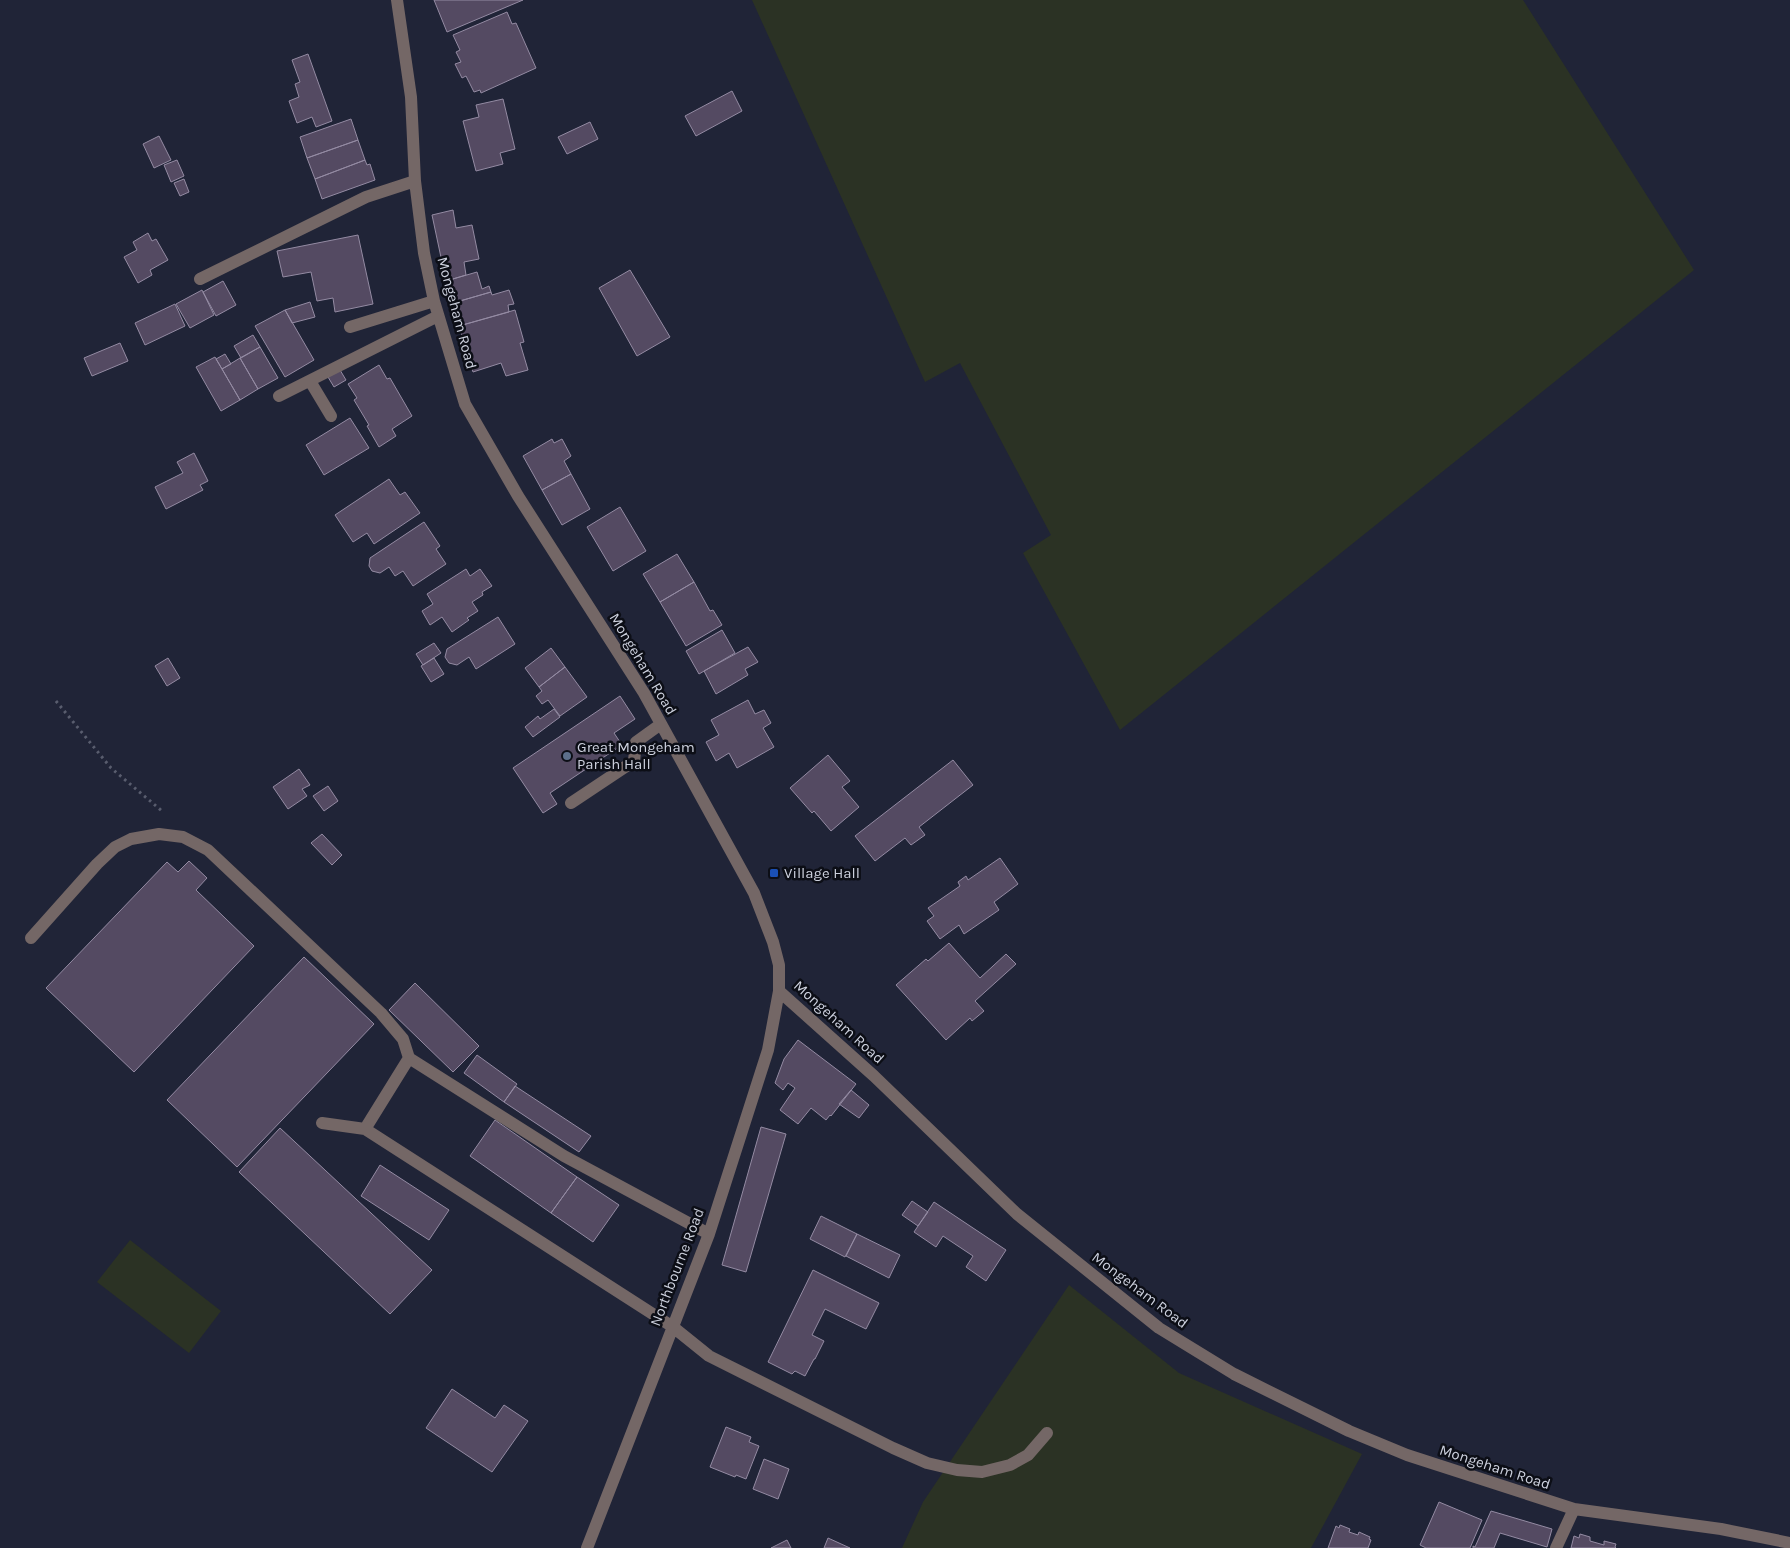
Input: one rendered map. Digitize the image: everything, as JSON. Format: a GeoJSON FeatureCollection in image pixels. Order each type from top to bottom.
{"type":"FeatureCollection","features":[{"type":"Feature","properties":{"kind":"street","name":"Mongeham Road"},"geometry":{"type":"LineString","coordinates":[[397,0],[411,97],[415,181],[424,253],[438,316],[465,404],[518,496],[644,693],[754,893],[779,965],[779,991],[874,1076],[1017,1214],[1159,1328],[1234,1374],[1349,1431],[1407,1455],[1574,1509],[1722,1529],[1790,1543]]}},
{"type":"Feature","properties":{"kind":"street"},"geometry":{"type":"LineString","coordinates":[[200,279],[366,197],[415,181]]}},
{"type":"Feature","properties":{"kind":"street"},"geometry":{"type":"LineString","coordinates":[[350,327],[434,301]]}},
{"type":"Feature","properties":{"kind":"street"},"geometry":{"type":"LineString","coordinates":[[279,396],[438,316]]}},
{"type":"Feature","properties":{"kind":"street"},"geometry":{"type":"LineString","coordinates":[[310,380],[331,416]]}},
{"type":"Feature","properties":{"kind":"street"},"geometry":{"type":"LineString","coordinates":[[570,804],[634,762],[636,742],[661,724]]}},
{"type":"Feature","properties":{"kind":"street"},"geometry":{"type":"LineString","coordinates":[[31,938],[115,846],[130,839],[159,834],[183,837],[208,850],[381,1013],[403,1040],[410,1058],[564,1156],[709,1234]]}},
{"type":"Feature","properties":{"kind":"street","name":"Northbourne Road"},"geometry":{"type":"LineString","coordinates":[[587,1548],[709,1234],[768,1050],[779,991]]}},
{"type":"Feature","properties":{"kind":"street"},"geometry":{"type":"LineString","coordinates":[[365,1129],[410,1058]]}},
{"type":"Feature","properties":{"kind":"street"},"geometry":{"type":"LineString","coordinates":[[322,1123],[365,1129],[672,1326],[709,1356],[893,1448],[927,1462],[957,1470],[982,1472],[1010,1465],[1028,1455],[1047,1433]]}},
{"type":"Feature","properties":{"kind":"street"},"geometry":{"type":"LineString","coordinates":[[1556,1548],[1574,1509]]}},
{"type":"Feature","properties":{"kind":"path"},"geometry":{"type":"LineString","coordinates":[[56,702],[111,768],[164,812]]}},
{"type":"Feature","properties":{"kind":"green space"},"geometry":{"type":"Polygon","coordinates":[[[752,0],[1523,0],[1694,270],[1120,730],[1023,553],[1051,535],[960,363],[925,382],[752,0]]]}},
{"type":"Feature","properties":{"kind":"green space"},"geometry":{"type":"Polygon","coordinates":[[[130,1240],[221,1311],[189,1353],[97,1282],[130,1240]]]}},
{"type":"Feature","properties":{"kind":"green space"},"geometry":{"type":"Polygon","coordinates":[[[1069,1285],[1179,1373],[1362,1454],[1311,1548],[902,1548],[923,1502],[1069,1285]]]}},
{"type":"Feature","properties":{"kind":"building"},"geometry":{"type":"Polygon","coordinates":[[[434,0],[523,0],[447,32],[434,0]]]}},
{"type":"Feature","properties":{"kind":"building"},"geometry":{"type":"Polygon","coordinates":[[[507,12],[512,24],[516,23],[536,68],[481,93],[480,90],[474,92],[466,76],[462,78],[455,64],[461,62],[456,52],[460,50],[453,35],[507,12]]]}},
{"type":"Feature","properties":{"kind":"building"},"geometry":{"type":"Polygon","coordinates":[[[308,54],[332,121],[316,127],[312,117],[297,123],[289,101],[299,97],[295,84],[300,82],[292,60],[308,54]]]}},
{"type":"Feature","properties":{"kind":"building"},"geometry":{"type":"Polygon","coordinates":[[[732,91],[742,111],[696,136],[685,116],[732,91]]]}},
{"type":"Feature","properties":{"kind":"building"},"geometry":{"type":"Polygon","coordinates":[[[503,99],[515,149],[500,153],[503,164],[476,171],[463,121],[479,117],[476,105],[503,99]]]}},
{"type":"Feature","properties":{"kind":"building"},"geometry":{"type":"Polygon","coordinates":[[[351,119],[358,140],[307,158],[300,137],[351,119]]]}},
{"type":"Feature","properties":{"kind":"building"},"geometry":{"type":"Polygon","coordinates":[[[590,122],[598,139],[567,154],[558,137],[590,122]]]}},
{"type":"Feature","properties":{"kind":"building"},"geometry":{"type":"Polygon","coordinates":[[[159,136],[171,160],[154,168],[143,144],[159,136]]]}},
{"type":"Feature","properties":{"kind":"building"},"geometry":{"type":"Polygon","coordinates":[[[358,140],[365,160],[315,179],[307,158],[358,140]]]}},
{"type":"Feature","properties":{"kind":"building"},"geometry":{"type":"Polygon","coordinates":[[[177,160],[184,176],[171,182],[164,165],[177,160]]]}},
{"type":"Feature","properties":{"kind":"building"},"geometry":{"type":"Polygon","coordinates":[[[365,160],[367,165],[370,164],[375,180],[322,199],[315,179],[365,160]]]}},
{"type":"Feature","properties":{"kind":"building"},"geometry":{"type":"Polygon","coordinates":[[[184,179],[189,192],[180,196],[174,183],[184,179]]]}},
{"type":"Feature","properties":{"kind":"building"},"geometry":{"type":"Polygon","coordinates":[[[453,210],[456,228],[472,225],[479,259],[464,262],[466,275],[446,281],[432,215],[453,210]]]}},
{"type":"Feature","properties":{"kind":"building"},"geometry":{"type":"Polygon","coordinates":[[[148,233],[152,241],[156,239],[168,260],[150,270],[152,275],[138,283],[124,257],[137,250],[133,242],[148,233]]]}},
{"type":"Feature","properties":{"kind":"building"},"geometry":{"type":"Polygon","coordinates":[[[358,235],[373,304],[335,312],[333,298],[317,301],[311,272],[283,277],[277,251],[358,235]]]}},
{"type":"Feature","properties":{"kind":"building"},"geometry":{"type":"Polygon","coordinates":[[[630,270],[670,337],[637,356],[599,288],[630,270]]]}},
{"type":"Feature","properties":{"kind":"building"},"geometry":{"type":"Polygon","coordinates":[[[477,272],[482,289],[489,286],[491,292],[453,303],[446,281],[477,272]]]}},
{"type":"Feature","properties":{"kind":"building"},"geometry":{"type":"Polygon","coordinates":[[[223,281],[236,305],[216,316],[203,292],[223,281]]]}},
{"type":"Feature","properties":{"kind":"building"},"geometry":{"type":"Polygon","coordinates":[[[202,290],[214,315],[190,328],[176,304],[202,290]]]}},
{"type":"Feature","properties":{"kind":"building"},"geometry":{"type":"Polygon","coordinates":[[[509,290],[514,304],[508,305],[509,312],[459,326],[453,303],[491,292],[492,295],[509,290]]]}},
{"type":"Feature","properties":{"kind":"building"},"geometry":{"type":"Polygon","coordinates":[[[310,302],[315,317],[292,323],[285,310],[310,302]]]}},
{"type":"Feature","properties":{"kind":"building"},"geometry":{"type":"Polygon","coordinates":[[[175,304],[185,326],[145,345],[135,323],[175,304]]]}},
{"type":"Feature","properties":{"kind":"building"},"geometry":{"type":"Polygon","coordinates":[[[285,310],[314,360],[285,377],[255,326],[285,310]]]}},
{"type":"Feature","properties":{"kind":"building"},"geometry":{"type":"Polygon","coordinates":[[[515,310],[524,342],[520,343],[528,370],[506,376],[501,363],[473,372],[459,326],[515,310]]]}},
{"type":"Feature","properties":{"kind":"building"},"geometry":{"type":"Polygon","coordinates":[[[253,335],[260,347],[241,358],[234,346],[253,335]]]}},
{"type":"Feature","properties":{"kind":"building"},"geometry":{"type":"Polygon","coordinates":[[[120,343],[128,361],[92,376],[84,358],[120,343]]]}},
{"type":"Feature","properties":{"kind":"building"},"geometry":{"type":"Polygon","coordinates":[[[260,347],[278,378],[258,389],[240,358],[260,347]]]}},
{"type":"Feature","properties":{"kind":"building"},"geometry":{"type":"Polygon","coordinates":[[[225,354],[231,364],[222,369],[216,359],[225,354]]]}},
{"type":"Feature","properties":{"kind":"building"},"geometry":{"type":"Polygon","coordinates":[[[215,357],[240,400],[221,411],[196,367],[215,357]]]}},
{"type":"Feature","properties":{"kind":"building"},"geometry":{"type":"Polygon","coordinates":[[[240,358],[258,389],[240,400],[222,369],[240,358]]]}},
{"type":"Feature","properties":{"kind":"building"},"geometry":{"type":"Polygon","coordinates":[[[379,365],[387,379],[390,378],[412,416],[392,429],[396,436],[379,447],[367,426],[369,425],[354,400],[357,398],[348,384],[379,365]]]}},
{"type":"Feature","properties":{"kind":"building"},"geometry":{"type":"Polygon","coordinates":[[[340,370],[346,380],[334,387],[328,377],[340,370]]]}},
{"type":"Feature","properties":{"kind":"building"},"geometry":{"type":"Polygon","coordinates":[[[350,418],[369,448],[324,475],[306,445],[350,418]]]}},
{"type":"Feature","properties":{"kind":"building"},"geometry":{"type":"Polygon","coordinates":[[[552,439],[554,443],[562,439],[571,456],[564,461],[571,474],[542,490],[523,456],[552,439]]]}},
{"type":"Feature","properties":{"kind":"building"},"geometry":{"type":"Polygon","coordinates":[[[194,453],[208,481],[200,485],[203,490],[166,509],[155,487],[183,473],[177,462],[194,453]]]}},
{"type":"Feature","properties":{"kind":"building"},"geometry":{"type":"Polygon","coordinates":[[[571,474],[590,509],[562,525],[542,490],[571,474]]]}},
{"type":"Feature","properties":{"kind":"building"},"geometry":{"type":"Polygon","coordinates":[[[389,479],[400,495],[405,492],[420,513],[374,544],[367,533],[353,542],[335,515],[389,479]]]}},
{"type":"Feature","properties":{"kind":"building"},"geometry":{"type":"Polygon","coordinates":[[[620,507],[646,551],[613,571],[587,527],[620,507]]]}},
{"type":"Feature","properties":{"kind":"building"},"geometry":{"type":"Polygon","coordinates":[[[424,522],[440,546],[436,549],[446,564],[413,586],[403,571],[395,576],[389,567],[380,573],[372,571],[369,566],[370,558],[424,522]]]}},
{"type":"Feature","properties":{"kind":"building"},"geometry":{"type":"Polygon","coordinates":[[[677,554],[694,582],[660,602],[643,574],[677,554]]]}},
{"type":"Feature","properties":{"kind":"building"},"geometry":{"type":"Polygon","coordinates":[[[466,569],[470,576],[480,569],[492,586],[482,592],[483,595],[472,602],[478,611],[452,632],[442,617],[430,625],[422,611],[433,604],[427,594],[466,569]]]}},
{"type":"Feature","properties":{"kind":"building"},"geometry":{"type":"Polygon","coordinates":[[[694,582],[710,611],[713,610],[722,625],[686,646],[660,602],[694,582]]]}},
{"type":"Feature","properties":{"kind":"building"},"geometry":{"type":"Polygon","coordinates":[[[498,617],[515,644],[476,669],[469,657],[457,665],[449,663],[445,657],[447,649],[498,617]]]}},
{"type":"Feature","properties":{"kind":"building"},"geometry":{"type":"Polygon","coordinates":[[[722,630],[735,653],[699,674],[686,651],[722,630]]]}},
{"type":"Feature","properties":{"kind":"building"},"geometry":{"type":"Polygon","coordinates":[[[434,643],[441,653],[423,665],[416,654],[434,643]]]}},
{"type":"Feature","properties":{"kind":"building"},"geometry":{"type":"Polygon","coordinates":[[[748,647],[758,662],[745,669],[748,675],[716,694],[704,671],[748,647]]]}},
{"type":"Feature","properties":{"kind":"building"},"geometry":{"type":"Polygon","coordinates":[[[551,648],[565,667],[539,687],[525,668],[551,648]]]}},
{"type":"Feature","properties":{"kind":"building"},"geometry":{"type":"Polygon","coordinates":[[[168,658],[180,678],[167,686],[155,666],[168,658]]]}},
{"type":"Feature","properties":{"kind":"building"},"geometry":{"type":"Polygon","coordinates":[[[434,658],[444,674],[431,682],[421,666],[434,658]]]}},
{"type":"Feature","properties":{"kind":"building"},"geometry":{"type":"Polygon","coordinates":[[[565,667],[587,697],[560,716],[548,700],[542,704],[536,696],[542,691],[539,687],[565,667]]]}},
{"type":"Feature","properties":{"kind":"building","name":"Great Mongeham Parish Hall"},"geometry":{"type":"Polygon","coordinates":[[[620,696],[635,719],[614,733],[622,745],[550,793],[557,804],[543,813],[513,768],[620,696]]]}},
{"type":"Feature","properties":{"kind":"building"},"geometry":{"type":"Polygon","coordinates":[[[748,700],[755,714],[764,710],[771,723],[763,728],[774,747],[737,768],[729,753],[716,761],[706,742],[719,735],[711,720],[748,700]]]}},
{"type":"Feature","properties":{"kind":"building"},"geometry":{"type":"Polygon","coordinates":[[[554,709],[560,717],[533,737],[525,727],[538,716],[540,719],[554,709]]]}},
{"type":"Feature","properties":{"kind":"building"},"geometry":{"type":"Polygon","coordinates":[[[828,755],[850,781],[842,787],[859,807],[831,831],[790,788],[828,755]]]}},
{"type":"Feature","properties":{"kind":"building"},"geometry":{"type":"Polygon","coordinates":[[[953,760],[973,785],[919,827],[925,835],[911,845],[905,838],[875,861],[855,836],[953,760]]]}},
{"type":"Feature","properties":{"kind":"building"},"geometry":{"type":"Polygon","coordinates":[[[299,769],[310,785],[302,789],[307,796],[288,809],[273,787],[299,769]]]}},
{"type":"Feature","properties":{"kind":"building"},"geometry":{"type":"Polygon","coordinates":[[[328,786],[338,801],[324,811],[313,796],[328,786]]]}},
{"type":"Feature","properties":{"kind":"building"},"geometry":{"type":"Polygon","coordinates":[[[322,834],[342,855],[332,865],[311,843],[322,834]]]}},
{"type":"Feature","properties":{"kind":"building"},"geometry":{"type":"Polygon","coordinates":[[[1000,858],[1018,884],[994,902],[999,910],[964,934],[959,925],[940,939],[927,921],[934,916],[928,908],[960,886],[958,882],[966,876],[968,880],[1000,858]]]}},
{"type":"Feature","properties":{"kind":"building"},"geometry":{"type":"Polygon","coordinates":[[[189,861],[207,878],[196,890],[254,946],[134,1072],[46,988],[167,862],[178,872],[189,861]]]}},
{"type":"Feature","properties":{"kind":"building"},"geometry":{"type":"Polygon","coordinates":[[[949,943],[980,978],[1006,954],[1016,964],[975,1001],[984,1011],[972,1021],[970,1018],[946,1040],[896,985],[926,959],[928,961],[949,943]]]}},
{"type":"Feature","properties":{"kind":"building"},"geometry":{"type":"Polygon","coordinates":[[[304,957],[374,1024],[237,1167],[167,1100],[304,957]]]}},
{"type":"Feature","properties":{"kind":"building"},"geometry":{"type":"Polygon","coordinates":[[[415,983],[479,1046],[453,1072],[389,1010],[415,983]]]}},
{"type":"Feature","properties":{"kind":"building"},"geometry":{"type":"Polygon","coordinates":[[[798,1040],[856,1084],[826,1120],[811,1108],[798,1124],[780,1110],[795,1088],[788,1083],[783,1090],[775,1083],[784,1059],[798,1040]]]}},
{"type":"Feature","properties":{"kind":"building"},"geometry":{"type":"Polygon","coordinates":[[[477,1055],[517,1084],[504,1102],[464,1073],[477,1055]]]}},
{"type":"Feature","properties":{"kind":"building"},"geometry":{"type":"Polygon","coordinates":[[[515,1086],[591,1136],[579,1152],[504,1102],[515,1086]]]}},
{"type":"Feature","properties":{"kind":"building"},"geometry":{"type":"Polygon","coordinates":[[[851,1090],[869,1105],[859,1118],[839,1104],[851,1090]]]}},
{"type":"Feature","properties":{"kind":"building"},"geometry":{"type":"Polygon","coordinates":[[[495,1120],[577,1177],[551,1213],[470,1156],[495,1120]]]}},
{"type":"Feature","properties":{"kind":"building"},"geometry":{"type":"Polygon","coordinates":[[[761,1127],[786,1134],[746,1272],[722,1265],[761,1127]]]}},
{"type":"Feature","properties":{"kind":"building"},"geometry":{"type":"Polygon","coordinates":[[[280,1128],[432,1270],[390,1314],[239,1172],[280,1128]]]}},
{"type":"Feature","properties":{"kind":"building"},"geometry":{"type":"Polygon","coordinates":[[[380,1165],[449,1210],[429,1240],[361,1196],[380,1165]]]}},
{"type":"Feature","properties":{"kind":"building"},"geometry":{"type":"Polygon","coordinates":[[[577,1177],[619,1205],[593,1242],[551,1213],[577,1177]]]}},
{"type":"Feature","properties":{"kind":"building"},"geometry":{"type":"Polygon","coordinates":[[[912,1201],[928,1212],[918,1226],[902,1215],[912,1201]]]}},
{"type":"Feature","properties":{"kind":"building"},"geometry":{"type":"Polygon","coordinates":[[[934,1202],[1006,1250],[986,1281],[966,1267],[973,1256],[943,1236],[936,1247],[914,1232],[934,1202]]]}},
{"type":"Feature","properties":{"kind":"building"},"geometry":{"type":"Polygon","coordinates":[[[821,1216],[857,1234],[845,1257],[810,1239],[821,1216]]]}},
{"type":"Feature","properties":{"kind":"building"},"geometry":{"type":"Polygon","coordinates":[[[857,1234],[900,1255],[889,1278],[846,1256],[857,1234]]]}},
{"type":"Feature","properties":{"kind":"building"},"geometry":{"type":"Polygon","coordinates":[[[813,1270],[879,1303],[866,1329],[825,1309],[812,1335],[824,1341],[805,1376],[795,1371],[792,1374],[768,1362],[813,1270]]]}},
{"type":"Feature","properties":{"kind":"building"},"geometry":{"type":"Polygon","coordinates":[[[452,1389],[495,1418],[504,1405],[528,1421],[492,1472],[426,1428],[452,1389]]]}},
{"type":"Feature","properties":{"kind":"building"},"geometry":{"type":"Polygon","coordinates":[[[726,1427],[751,1437],[749,1442],[759,1446],[746,1479],[736,1475],[735,1477],[710,1467],[726,1427]]]}},
{"type":"Feature","properties":{"kind":"building"},"geometry":{"type":"Polygon","coordinates":[[[764,1459],[789,1469],[778,1499],[753,1489],[764,1459]]]}},
{"type":"Feature","properties":{"kind":"building"},"geometry":{"type":"Polygon","coordinates":[[[1439,1502],[1482,1520],[1470,1548],[1426,1548],[1420,1545],[1439,1502]]]}},
{"type":"Feature","properties":{"kind":"building"},"geometry":{"type":"Polygon","coordinates":[[[1491,1511],[1552,1529],[1547,1547],[1500,1533],[1494,1548],[1473,1548],[1491,1511]]]}},
{"type":"Feature","properties":{"kind":"building"},"geometry":{"type":"Polygon","coordinates":[[[1340,1525],[1350,1529],[1349,1532],[1358,1535],[1359,1532],[1370,1537],[1369,1539],[1371,1540],[1368,1548],[1328,1548],[1336,1526],[1339,1528],[1340,1525]]]}},
{"type":"Feature","properties":{"kind":"building"},"geometry":{"type":"Polygon","coordinates":[[[1580,1534],[1590,1537],[1590,1541],[1604,1545],[1604,1541],[1616,1544],[1616,1548],[1571,1548],[1574,1536],[1579,1538],[1580,1534]]]}},
{"type":"Feature","properties":{"kind":"building"},"geometry":{"type":"Polygon","coordinates":[[[828,1538],[850,1548],[824,1548],[828,1538]]]}},
{"type":"Feature","properties":{"kind":"building"},"geometry":{"type":"Polygon","coordinates":[[[787,1540],[791,1548],[771,1548],[787,1540]]]}},
{"type":"Feature","properties":{"kind":"place","name":"Great Mongeham Parish Hall"},"geometry":{"type":"Point","coordinates":[567,756]}},
{"type":"Feature","properties":{"kind":"place","name":"Village Hall"},"geometry":{"type":"Point","coordinates":[774,873]}}]}
